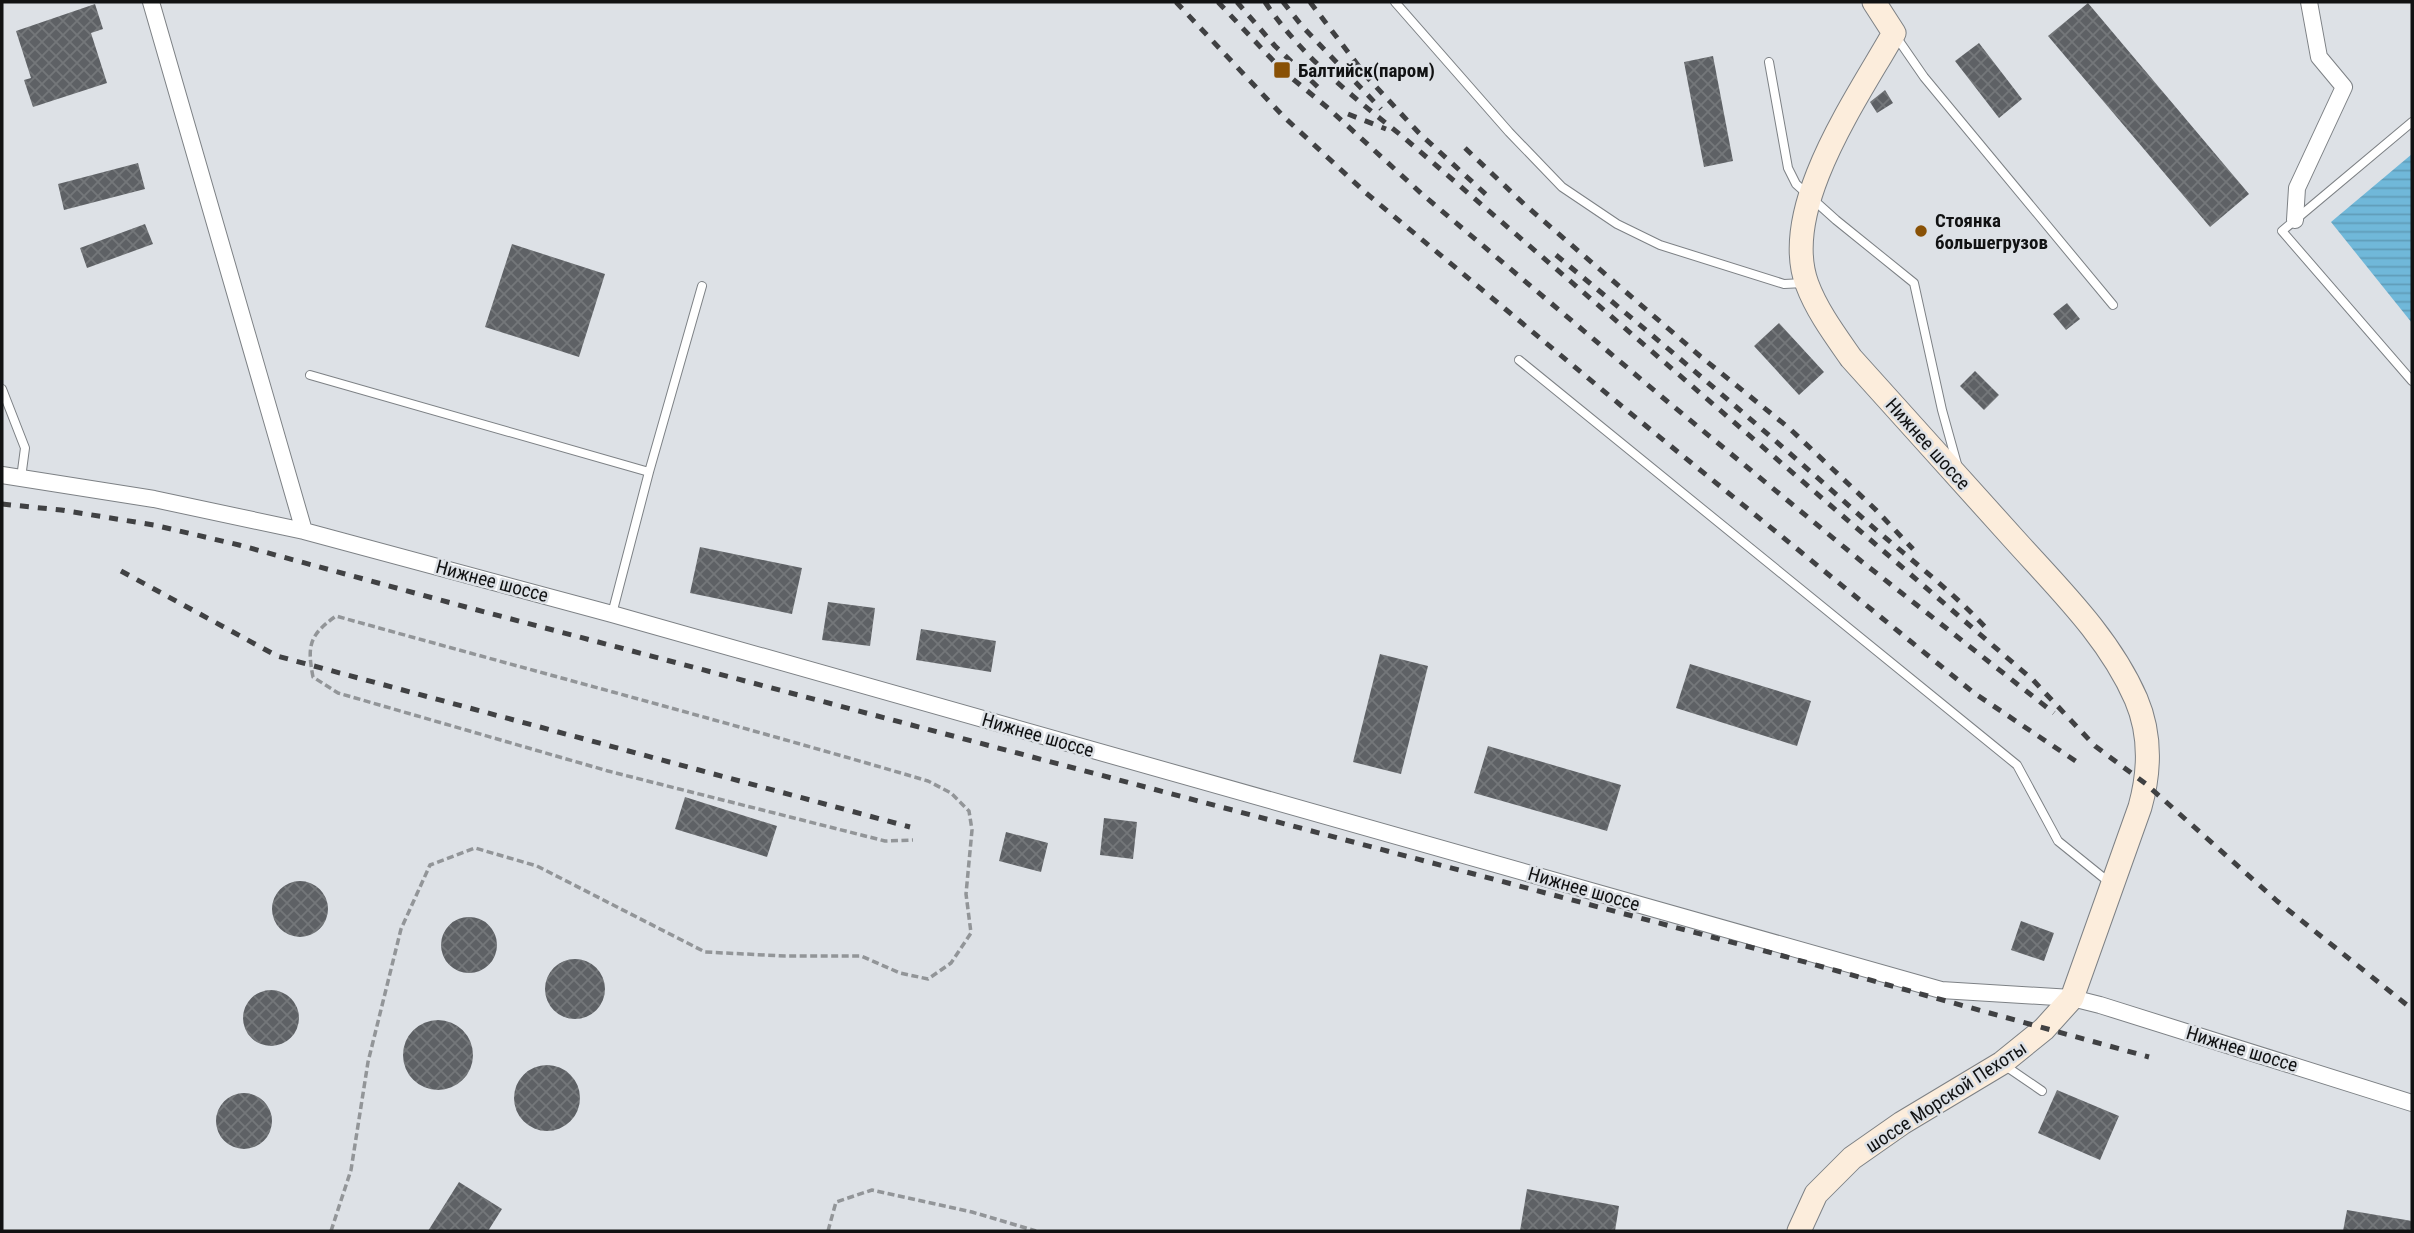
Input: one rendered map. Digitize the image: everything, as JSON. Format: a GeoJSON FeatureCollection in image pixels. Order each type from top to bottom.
{"type":"FeatureCollection","features":[{"type":"Feature","properties":{"kind":"main road"},"geometry":{"type":"LineString","coordinates":[[1874,2],[1894,33]]}},
{"type":"Feature","properties":{"kind":"main road","name":"Нижнее шоссе"},"geometry":{"type":"LineString","coordinates":[[1894,33],[1835,133],[1811,197],[1802,231],[1802,257],[1807,283],[1822,315],[1851,358],[2079,611],[2120,667],[2136,700],[2145,727],[2148,754],[2146,784],[2072,998]]}},
{"type":"Feature","properties":{"kind":"main road","name":"шоссе Морской Пехоты"},"geometry":{"type":"LineString","coordinates":[[1799,1231],[1816,1194],[1852,1158],[1902,1123],[2002,1063],[2045,1029],[2072,998]]}},
{"type":"Feature","properties":{"kind":"street"},"geometry":{"type":"LineString","coordinates":[[151,2],[304,531]]}},
{"type":"Feature","properties":{"kind":"street"},"geometry":{"type":"LineString","coordinates":[[2295,220],[2297,188],[2344,87],[2319,57],[2309,2]]}},
{"type":"Feature","properties":{"kind":"street","name":"Нижнее шоссе"},"geometry":{"type":"LineString","coordinates":[[2,475],[154,499],[304,531],[612,614],[1941,990],[2072,998],[2100,1004],[2412,1103]]}},
{"type":"Feature","properties":{"kind":"lane"},"geometry":{"type":"LineString","coordinates":[[1395,2],[1509,132],[1562,187],[1617,224],[1660,245],[1784,284],[1807,283]]}},
{"type":"Feature","properties":{"kind":"lane"},"geometry":{"type":"LineString","coordinates":[[1894,33],[1924,77],[2113,304]]}},
{"type":"Feature","properties":{"kind":"lane"},"geometry":{"type":"LineString","coordinates":[[1769,62],[1788,168],[1796,184],[1913,283],[1942,410],[1962,481]]}},
{"type":"Feature","properties":{"kind":"lane"},"geometry":{"type":"LineString","coordinates":[[2412,122],[2282,231],[2412,381]]}},
{"type":"Feature","properties":{"kind":"lane"},"geometry":{"type":"LineString","coordinates":[[612,614],[702,286]]}},
{"type":"Feature","properties":{"kind":"lane"},"geometry":{"type":"LineString","coordinates":[[1519,360],[2017,765],[2058,841],[2111,884]]}},
{"type":"Feature","properties":{"kind":"lane"},"geometry":{"type":"LineString","coordinates":[[310,376],[649,472]]}},
{"type":"Feature","properties":{"kind":"lane"},"geometry":{"type":"LineString","coordinates":[[2,389],[25,449],[20,478]]}},
{"type":"Feature","properties":{"kind":"lane"},"geometry":{"type":"LineString","coordinates":[[2002,1063],[2042,1091]]}},
{"type":"Feature","properties":{"kind":"path"},"geometry":{"type":"LineString","coordinates":[[331,1231],[351,1170],[368,1062],[401,929],[430,865],[475,848],[537,866],[705,951],[785,956],[861,956],[900,973],[928,979],[951,963],[971,933],[966,894],[972,830],[969,811],[951,793],[928,781],[775,736],[336,617],[320,628],[309,652],[313,677],[338,693],[621,774],[885,841],[914,840]]}},
{"type":"Feature","properties":{"kind":"path"},"geometry":{"type":"LineString","coordinates":[[828,1231],[836,1202],[872,1190],[972,1212],[1037,1231]]}},
{"type":"Feature","properties":{"kind":"water"},"geometry":{"type":"Polygon","coordinates":[[[2412,154],[2412,323],[2331,222],[2412,154]]]}},
{"type":"Feature","properties":{"kind":"building"},"geometry":{"type":"Polygon","coordinates":[[[2088,3],[2249,194],[2210,227],[2048,36],[2088,3]]]}},
{"type":"Feature","properties":{"kind":"building"},"geometry":{"type":"Polygon","coordinates":[[[95,4],[103,29],[91,33],[107,83],[33,107],[24,80],[31,78],[16,31],[95,4]]]}},
{"type":"Feature","properties":{"kind":"building"},"geometry":{"type":"Polygon","coordinates":[[[1979,43],[2022,99],[1999,118],[1955,61],[1979,43]]]}},
{"type":"Feature","properties":{"kind":"building"},"geometry":{"type":"Polygon","coordinates":[[[1713,56],[1733,161],[1704,167],[1684,62],[1713,56]]]}},
{"type":"Feature","properties":{"kind":"building"},"geometry":{"type":"Polygon","coordinates":[[[1885,90],[1893,103],[1877,113],[1870,102],[1885,90]]]}},
{"type":"Feature","properties":{"kind":"building"},"geometry":{"type":"Polygon","coordinates":[[[138,163],[145,189],[64,210],[58,184],[138,163]]]}},
{"type":"Feature","properties":{"kind":"building"},"geometry":{"type":"Polygon","coordinates":[[[145,224],[153,244],[87,268],[80,248],[145,224]]]}},
{"type":"Feature","properties":{"kind":"building"},"geometry":{"type":"Polygon","coordinates":[[[512,244],[605,274],[579,357],[485,327],[512,244]]]}},
{"type":"Feature","properties":{"kind":"building"},"geometry":{"type":"Polygon","coordinates":[[[2067,303],[2080,319],[2066,330],[2053,314],[2067,303]]]}},
{"type":"Feature","properties":{"kind":"building"},"geometry":{"type":"Polygon","coordinates":[[[1779,323],[1824,372],[1799,395],[1754,346],[1779,323]]]}},
{"type":"Feature","properties":{"kind":"building"},"geometry":{"type":"Polygon","coordinates":[[[1975,371],[1999,395],[1984,410],[1960,386],[1975,371]]]}},
{"type":"Feature","properties":{"kind":"building"},"geometry":{"type":"Polygon","coordinates":[[[700,547],[802,568],[792,614],[690,593],[700,547]]]}},
{"type":"Feature","properties":{"kind":"building"},"geometry":{"type":"Polygon","coordinates":[[[828,602],[875,608],[870,646],[822,640],[828,602]]]}},
{"type":"Feature","properties":{"kind":"building"},"geometry":{"type":"Polygon","coordinates":[[[921,629],[996,641],[991,672],[916,660],[921,629]]]}},
{"type":"Feature","properties":{"kind":"building"},"geometry":{"type":"Polygon","coordinates":[[[1380,654],[1428,666],[1401,774],[1353,762],[1380,654]]]}},
{"type":"Feature","properties":{"kind":"building"},"geometry":{"type":"Polygon","coordinates":[[[1690,664],[1811,701],[1797,746],[1676,708],[1690,664]]]}},
{"type":"Feature","properties":{"kind":"building"},"geometry":{"type":"Polygon","coordinates":[[[1488,746],[1621,785],[1607,831],[1474,793],[1488,746]]]}},
{"type":"Feature","properties":{"kind":"building"},"geometry":{"type":"Polygon","coordinates":[[[685,797],[777,826],[767,857],[675,829],[685,797]]]}},
{"type":"Feature","properties":{"kind":"building"},"geometry":{"type":"Polygon","coordinates":[[[1104,818],[1137,822],[1133,859],[1100,855],[1104,818]]]}},
{"type":"Feature","properties":{"kind":"building"},"geometry":{"type":"Polygon","coordinates":[[[1006,832],[1048,843],[1041,872],[999,861],[1006,832]]]}},
{"type":"Feature","properties":{"kind":"building"},"geometry":{"type":"Polygon","coordinates":[[[300,881],[311,883],[320,889],[326,898],[326,920],[320,929],[311,935],[300,937],[289,935],[280,929],[274,920],[272,909],[274,898],[280,889],[289,883],[300,881]]]}},
{"type":"Feature","properties":{"kind":"building"},"geometry":{"type":"Polygon","coordinates":[[[464,917],[474,917],[489,925],[495,934],[495,956],[489,965],[474,973],[464,973],[446,961],[441,950],[441,940],[453,922],[464,917]]]}},
{"type":"Feature","properties":{"kind":"building"},"geometry":{"type":"Polygon","coordinates":[[[2021,921],[2054,933],[2044,961],[2011,950],[2021,921]]]}},
{"type":"Feature","properties":{"kind":"building"},"geometry":{"type":"Polygon","coordinates":[[[575,959],[592,964],[600,972],[605,989],[600,1006],[592,1014],[575,1019],[558,1014],[550,1006],[545,989],[550,972],[558,964],[575,959]]]}},
{"type":"Feature","properties":{"kind":"building"},"geometry":{"type":"Polygon","coordinates":[[[271,990],[282,992],[291,998],[297,1007],[297,1029],[291,1038],[282,1044],[271,1046],[260,1044],[251,1038],[245,1029],[243,1018],[245,1007],[251,998],[260,992],[271,990]]]}},
{"type":"Feature","properties":{"kind":"building"},"geometry":{"type":"Polygon","coordinates":[[[438,1020],[463,1030],[473,1055],[463,1080],[438,1090],[413,1080],[403,1055],[413,1030],[438,1020]]]}},
{"type":"Feature","properties":{"kind":"building"},"geometry":{"type":"Polygon","coordinates":[[[540,1065],[554,1065],[566,1070],[575,1079],[580,1098],[578,1111],[571,1122],[554,1131],[540,1131],[528,1126],[519,1117],[514,1105],[514,1091],[519,1079],[528,1070],[540,1065]]]}},
{"type":"Feature","properties":{"kind":"building"},"geometry":{"type":"Polygon","coordinates":[[[2057,1090],[2119,1116],[2100,1160],[2038,1133],[2057,1090]]]}},
{"type":"Feature","properties":{"kind":"building"},"geometry":{"type":"Polygon","coordinates":[[[244,1093],[255,1095],[264,1101],[270,1110],[270,1132],[264,1141],[255,1147],[244,1149],[233,1147],[224,1141],[218,1132],[216,1121],[218,1110],[224,1101],[233,1095],[244,1093]]]}},
{"type":"Feature","properties":{"kind":"building"},"geometry":{"type":"Polygon","coordinates":[[[459,1182],[502,1209],[488,1231],[428,1231],[459,1182]]]}},
{"type":"Feature","properties":{"kind":"building"},"geometry":{"type":"Polygon","coordinates":[[[1527,1189],[1619,1206],[1615,1231],[1520,1231],[1527,1189]]]}},
{"type":"Feature","properties":{"kind":"building"},"geometry":{"type":"Polygon","coordinates":[[[2347,1210],[2412,1221],[2412,1231],[2343,1231],[2347,1210]]]}},
{"type":"Feature","properties":{"kind":"railway"},"geometry":{"type":"LineString","coordinates":[[1176,2],[1283,116],[1366,193],[1624,408],[1974,693],[2077,762]]}},
{"type":"Feature","properties":{"kind":"railway"},"geometry":{"type":"LineString","coordinates":[[1218,2],[1282,70],[1423,195],[1861,561],[2054,713]]}},
{"type":"Feature","properties":{"kind":"railway"},"geometry":{"type":"LineString","coordinates":[[1237,2],[1275,46],[1321,90]]}},
{"type":"Feature","properties":{"kind":"railway"},"geometry":{"type":"LineString","coordinates":[[1265,2],[1311,58],[1346,90],[2033,680],[2095,746],[2146,784],[2277,901],[2412,1009]]}},
{"type":"Feature","properties":{"kind":"railway"},"geometry":{"type":"LineString","coordinates":[[1283,2],[1302,26],[1381,109]]}},
{"type":"Feature","properties":{"kind":"railway"},"geometry":{"type":"LineString","coordinates":[[1310,2],[1367,77],[1419,133],[1492,200]]}},
{"type":"Feature","properties":{"kind":"railway"},"geometry":{"type":"LineString","coordinates":[[1348,114],[1386,129]]}},
{"type":"Feature","properties":{"kind":"railway"},"geometry":{"type":"LineString","coordinates":[[1465,148],[1524,204],[1700,356],[1789,428],[1913,549]]}},
{"type":"Feature","properties":{"kind":"railway"},"geometry":{"type":"LineString","coordinates":[[1556,255],[1674,353],[1943,587],[1986,628]]}},
{"type":"Feature","properties":{"kind":"railway"},"geometry":{"type":"LineString","coordinates":[[2,504],[61,510],[154,525],[239,545],[1776,954],[2149,1057]]}},
{"type":"Feature","properties":{"kind":"railway"},"geometry":{"type":"LineString","coordinates":[[121,571],[277,656],[910,827]]}},
{"type":"Feature","properties":{"kind":"place","name":"Балтийск(паром)"},"geometry":{"type":"Point","coordinates":[1282,70]}},
{"type":"Feature","properties":{"kind":"place","name":"Стоянка большегрузов"},"geometry":{"type":"Point","coordinates":[1921,231]}}]}
